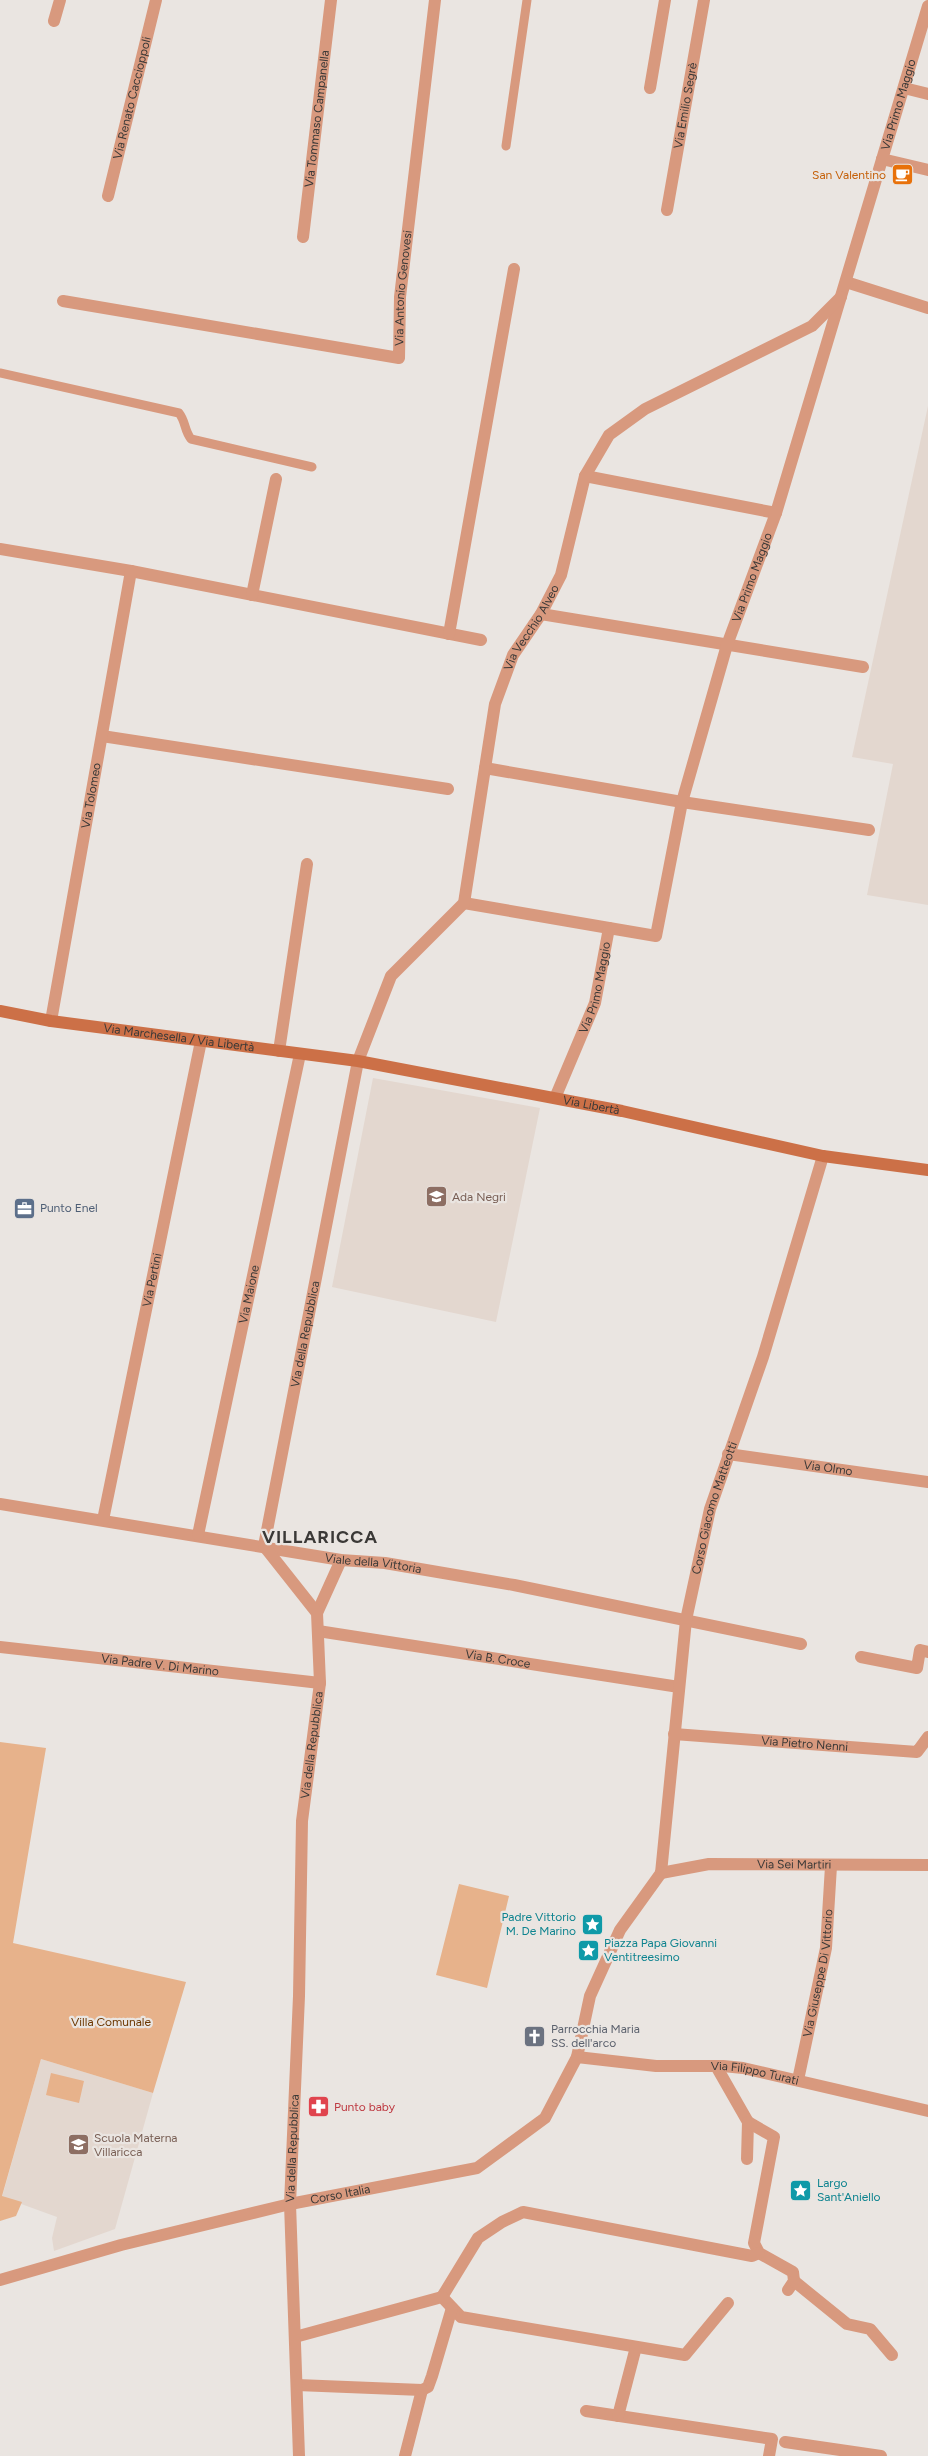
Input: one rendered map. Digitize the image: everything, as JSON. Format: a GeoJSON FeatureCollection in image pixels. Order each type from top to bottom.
{"type":"FeatureCollection","features":[{"type":"Feature","properties":{"kind":"street"},"geometry":{"type":"LineString","coordinates":[[54,21],[60,0]]}},
{"type":"Feature","properties":{"kind":"street","name":"Via Renato Caccioppoli"},"geometry":{"type":"LineString","coordinates":[[108,196],[156,0]]}},
{"type":"Feature","properties":{"kind":"street","name":"Via Tommaso Campanella"},"geometry":{"type":"LineString","coordinates":[[303,237],[331,0]]}},
{"type":"Feature","properties":{"kind":"street","name":"Via Antonio Genovesi"},"geometry":{"type":"LineString","coordinates":[[63,300],[399,358],[400,298],[434,0]]}},
{"type":"Feature","properties":{"kind":"street"},"geometry":{"type":"LineString","coordinates":[[650,88],[665,0]]}},
{"type":"Feature","properties":{"kind":"street","name":"Via Emilio Segrè"},"geometry":{"type":"LineString","coordinates":[[667,210],[704,0]]}},
{"type":"Feature","properties":{"kind":"street","name":"Via Primo Maggio"},"geometry":{"type":"LineString","coordinates":[[555,1098],[595,1003],[609,928],[656,936],[682,802],[727,644],[776,513],[928,6]]}},
{"type":"Feature","properties":{"kind":"street"},"geometry":{"type":"LineString","coordinates":[[904,88],[928,94]]}},
{"type":"Feature","properties":{"kind":"street"},"geometry":{"type":"LineString","coordinates":[[882,159],[928,170]]}},
{"type":"Feature","properties":{"kind":"street"},"geometry":{"type":"LineString","coordinates":[[449,634],[514,269]]}},
{"type":"Feature","properties":{"kind":"street"},"geometry":{"type":"LineString","coordinates":[[846,282],[928,308]]}},
{"type":"Feature","properties":{"kind":"street","name":"Via Vecchio Alveo"},"geometry":{"type":"LineString","coordinates":[[464,903],[495,704],[513,655],[541,614],[561,575],[585,476],[609,435],[645,409],[812,326],[841,297]]}},
{"type":"Feature","properties":{"kind":"street"},"geometry":{"type":"LineString","coordinates":[[585,476],[776,513]]}},
{"type":"Feature","properties":{"kind":"street"},"geometry":{"type":"LineString","coordinates":[[252,595],[276,479]]}},
{"type":"Feature","properties":{"kind":"street"},"geometry":{"type":"LineString","coordinates":[[0,549],[131,571],[481,640]]}},
{"type":"Feature","properties":{"kind":"street","name":"Via Tolomeo"},"geometry":{"type":"LineString","coordinates":[[51,1020],[131,571]]}},
{"type":"Feature","properties":{"kind":"street"},"geometry":{"type":"LineString","coordinates":[[541,614],[863,667]]}},
{"type":"Feature","properties":{"kind":"street"},"geometry":{"type":"LineString","coordinates":[[102,736],[448,789]]}},
{"type":"Feature","properties":{"kind":"street"},"geometry":{"type":"LineString","coordinates":[[485,768],[682,802],[869,830]]}},
{"type":"Feature","properties":{"kind":"street"},"geometry":{"type":"LineString","coordinates":[[278,1051],[307,864]]}},
{"type":"Feature","properties":{"kind":"street"},"geometry":{"type":"LineString","coordinates":[[358,1061],[391,976],[464,903],[609,928]]}},
{"type":"Feature","properties":{"kind":"street","name":"Via Marchesella / Via Libertà"},"geometry":{"type":"LineString","coordinates":[[0,1011],[201,1041],[358,1061]]}},
{"type":"Feature","properties":{"kind":"street","name":"Via Pertini"},"geometry":{"type":"LineString","coordinates":[[103,1520],[201,1041]]}},
{"type":"Feature","properties":{"kind":"street","name":"Via Maione"},"geometry":{"type":"LineString","coordinates":[[198,1536],[300,1054]]}},
{"type":"Feature","properties":{"kind":"street","name":"Via Libertà"},"geometry":{"type":"LineString","coordinates":[[358,1061],[622,1111],[823,1156],[928,1170]]}},
{"type":"Feature","properties":{"kind":"street","name":"Via della Repubblica"},"geometry":{"type":"LineString","coordinates":[[264,1546],[358,1061]]}},
{"type":"Feature","properties":{"kind":"street","name":"Corso Giacomo Matteotti"},"geometry":{"type":"LineString","coordinates":[[661,1873],[686,1620],[710,1509],[763,1357],[823,1156]]}},
{"type":"Feature","properties":{"kind":"street","name":"Via Olmo"},"geometry":{"type":"LineString","coordinates":[[728,1454],[928,1482]]}},
{"type":"Feature","properties":{"kind":"street","name":"Viale della Vittoria"},"geometry":{"type":"LineString","coordinates":[[0,1504],[341,1560],[385,1563],[514,1584],[802,1644]]}},
{"type":"Feature","properties":{"kind":"street"},"geometry":{"type":"LineString","coordinates":[[264,1546],[317,1613],[341,1560]]}},
{"type":"Feature","properties":{"kind":"street","name":"Via della Repubblica"},"geometry":{"type":"LineString","coordinates":[[299,2456],[290,2204],[299,1996],[302,1821],[320,1683],[317,1613]]}},
{"type":"Feature","properties":{"kind":"street","name":"Via B. Croce"},"geometry":{"type":"LineString","coordinates":[[318,1631],[679,1687]]}},
{"type":"Feature","properties":{"kind":"street","name":"Via Padre V. Di Marino"},"geometry":{"type":"LineString","coordinates":[[0,1647],[320,1683]]}},
{"type":"Feature","properties":{"kind":"street"},"geometry":{"type":"LineString","coordinates":[[861,1657],[917,1668],[920,1650],[928,1652]]}},
{"type":"Feature","properties":{"kind":"street","name":"Via Pietro Nenni"},"geometry":{"type":"LineString","coordinates":[[674,1734],[917,1752],[928,1737]]}},
{"type":"Feature","properties":{"kind":"street","name":"Via Sei Martiri"},"geometry":{"type":"LineString","coordinates":[[661,1873],[709,1864],[928,1865]]}},
{"type":"Feature","properties":{"kind":"street","name":"Via Giuseppe Di Vittorio"},"geometry":{"type":"LineString","coordinates":[[798,2080],[826,1948],[831,1866]]}},
{"type":"Feature","properties":{"kind":"street","name":"Corso Italia"},"geometry":{"type":"LineString","coordinates":[[0,2280],[121,2245],[290,2204],[477,2168],[545,2118],[577,2057],[590,1996],[620,1930],[661,1873]]}},
{"type":"Feature","properties":{"kind":"street","name":"Via Filippo Turati"},"geometry":{"type":"LineString","coordinates":[[577,2057],[656,2066],[743,2068],[928,2111]]}},
{"type":"Feature","properties":{"kind":"street"},"geometry":{"type":"LineString","coordinates":[[716,2066],[748,2122],[774,2137],[754,2243],[759,2252],[793,2272],[791,2286],[847,2324],[870,2329],[892,2355]]}},
{"type":"Feature","properties":{"kind":"street"},"geometry":{"type":"LineString","coordinates":[[747,2159],[748,2122]]}},
{"type":"Feature","properties":{"kind":"street"},"geometry":{"type":"LineString","coordinates":[[295,2337],[442,2297],[478,2238],[502,2222],[523,2212],[752,2256],[759,2252]]}},
{"type":"Feature","properties":{"kind":"street"},"geometry":{"type":"LineString","coordinates":[[442,2297],[461,2317],[685,2355],[728,2304]]}},
{"type":"Feature","properties":{"kind":"street"},"geometry":{"type":"LineString","coordinates":[[297,2385],[422,2390],[428,2387],[452,2308]]}},
{"type":"Feature","properties":{"kind":"street"},"geometry":{"type":"LineString","coordinates":[[618,2416],[636,2347]]}},
{"type":"Feature","properties":{"kind":"street"},"geometry":{"type":"LineString","coordinates":[[405,2456],[422,2390]]}},
{"type":"Feature","properties":{"kind":"street"},"geometry":{"type":"LineString","coordinates":[[586,2411],[772,2439],[769,2456]]}},
{"type":"Feature","properties":{"kind":"street"},"geometry":{"type":"LineString","coordinates":[[785,2442],[881,2456]]}},
{"type":"Feature","properties":{"kind":"lane"},"geometry":{"type":"LineString","coordinates":[[506,146],[527,0]]}},
{"type":"Feature","properties":{"kind":"lane"},"geometry":{"type":"LineString","coordinates":[[0,373],[179,413],[184,420],[184,431],[191,439],[312,467]]}},
{"type":"Feature","properties":{"kind":"shaded area"},"geometry":{"type":"Polygon","coordinates":[[[928,406],[928,905],[867,895],[893,764],[852,757],[928,406]]]}},
{"type":"Feature","properties":{"kind":"shaded area","name":"Ada Negri"},"geometry":{"type":"Polygon","coordinates":[[[373,1078],[540,1108],[496,1322],[332,1287],[373,1078]]]}},
{"type":"Feature","properties":{"kind":"shaded area","name":"Scuola Materna Villaricca"},"geometry":{"type":"Polygon","coordinates":[[[41,2059],[153,2093],[115,2229],[54,2251],[52,2238],[57,2217],[2,2197],[41,2059]]]}},
{"type":"Feature","properties":{"kind":"green space","name":"Villa Comunale"},"geometry":{"type":"Polygon","coordinates":[[[0,1742],[46,1748],[13,1943],[186,1982],[153,2093],[41,2059],[2,2196],[22,2202],[16,2216],[0,2221],[0,1742]]]}},
{"type":"Feature","properties":{"kind":"green space"},"geometry":{"type":"Polygon","coordinates":[[[459,1884],[509,1896],[487,1988],[436,1975],[459,1884]]]}},
{"type":"Feature","properties":{"kind":"green space"},"geometry":{"type":"Polygon","coordinates":[[[51,2073],[84,2081],[79,2103],[46,2095],[51,2073]]]}},
{"type":"Feature","properties":{"kind":"place","name":"San Valentino"},"geometry":{"type":"Point","coordinates":[902,175]}},
{"type":"Feature","properties":{"kind":"place","name":"Ada Negri"},"geometry":{"type":"Point","coordinates":[436,1197]}},
{"type":"Feature","properties":{"kind":"place","name":"Punto Enel"},"geometry":{"type":"Point","coordinates":[24,1208]}},
{"type":"Feature","properties":{"kind":"place","name":"Padre Vittorio M. De Marino"},"geometry":{"type":"Point","coordinates":[592,1924]}},
{"type":"Feature","properties":{"kind":"place","name":"Piazza Papa Giovanni Ventitreesimo"},"geometry":{"type":"Point","coordinates":[588,1950]}},
{"type":"Feature","properties":{"kind":"place","name":"Parrocchia Maria SS. dell'arco"},"geometry":{"type":"Point","coordinates":[535,2036]}},
{"type":"Feature","properties":{"kind":"place","name":"Punto baby"},"geometry":{"type":"Point","coordinates":[318,2107]}},
{"type":"Feature","properties":{"kind":"place","name":"Scuola Materna Villaricca"},"geometry":{"type":"Point","coordinates":[78,2145]}},
{"type":"Feature","properties":{"kind":"place","name":"Largo Sant'Aniello"},"geometry":{"type":"Point","coordinates":[801,2190]}},
{"type":"Feature","properties":{"kind":"district","name":"VILLARICCA"},"geometry":{"type":"Point","coordinates":[320,1537]}}]}
